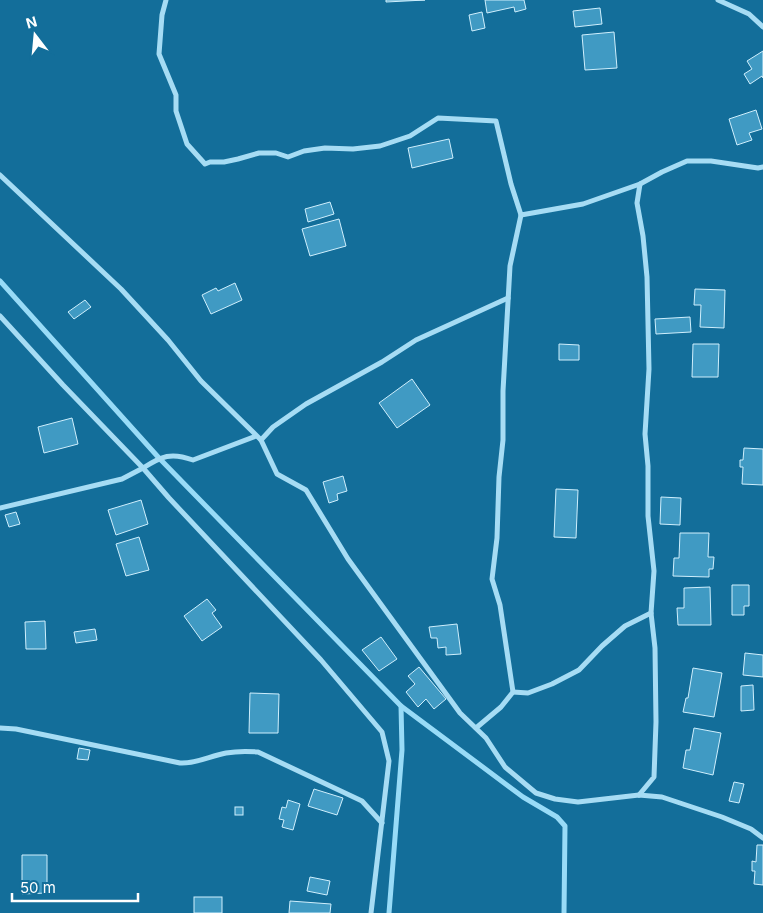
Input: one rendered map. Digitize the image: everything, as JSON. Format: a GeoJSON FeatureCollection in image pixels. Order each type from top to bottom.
{"type":"FeatureCollection","features":[{"type":"Feature","properties":{"kind":"street"},"geometry":{"type":"LineString","coordinates":[[166,0],[162,15],[160,54],[176,95],[176,111],[187,144],[205,164],[238,159],[258,152],[276,153],[288,157],[304,151],[325,148],[353,149],[380,146],[410,136],[438,118],[496,121],[511,184],[521,215],[510,266],[503,392],[503,440],[499,477],[497,538],[492,579],[500,605],[513,692],[501,707],[476,728]]}},
{"type":"Feature","properties":{"kind":"street"},"geometry":{"type":"LineString","coordinates":[[718,0],[749,14],[763,28]]}},
{"type":"Feature","properties":{"kind":"street"},"geometry":{"type":"LineString","coordinates":[[521,215],[583,204],[640,184],[687,161],[710,161],[758,168],[763,167]]}},
{"type":"Feature","properties":{"kind":"street"},"geometry":{"type":"LineString","coordinates":[[0,175],[121,289],[168,340],[201,381],[259,438],[277,474],[306,490],[348,559],[460,712],[486,738],[504,767],[536,792],[554,799],[578,802],[639,795],[662,797],[751,828],[763,838]]}},
{"type":"Feature","properties":{"kind":"street"},"geometry":{"type":"LineString","coordinates":[[639,795],[654,778],[656,722],[655,648],[651,613],[654,571],[648,516],[646,434],[649,369],[647,277],[643,236],[637,203],[640,184]]}},
{"type":"Feature","properties":{"kind":"street"},"geometry":{"type":"LineString","coordinates":[[0,508],[122,479],[159,458],[180,455],[193,460],[259,438],[306,404],[382,362],[416,340],[508,298]]}},
{"type":"Feature","properties":{"kind":"street"},"geometry":{"type":"LineString","coordinates":[[0,316],[3,322],[143,468],[175,505],[321,660],[382,732],[389,761],[371,913]]}},
{"type":"Feature","properties":{"kind":"street"},"geometry":{"type":"LineString","coordinates":[[513,692],[528,692],[552,684],[579,670],[625,626],[651,613]]}},
{"type":"Feature","properties":{"kind":"street"},"geometry":{"type":"LineString","coordinates":[[0,728],[16,729],[190,764],[225,753],[244,750],[258,752],[362,802],[382,823]]}},
{"type":"Feature","properties":{"kind":"building"},"geometry":{"type":"Polygon","coordinates":[[[386,0],[425,0],[386,2],[386,0]]]}},
{"type":"Feature","properties":{"kind":"building"},"geometry":{"type":"Polygon","coordinates":[[[485,0],[524,0],[526,9],[515,12],[514,7],[487,13],[485,0]]]}},
{"type":"Feature","properties":{"kind":"building"},"geometry":{"type":"Polygon","coordinates":[[[600,8],[602,24],[575,27],[573,11],[600,8]]]}},
{"type":"Feature","properties":{"kind":"building"},"geometry":{"type":"Polygon","coordinates":[[[482,12],[485,28],[472,31],[469,15],[482,12]]]}},
{"type":"Feature","properties":{"kind":"building"},"geometry":{"type":"Polygon","coordinates":[[[614,32],[617,68],[585,70],[582,35],[614,32]]]}},
{"type":"Feature","properties":{"kind":"building"},"geometry":{"type":"Polygon","coordinates":[[[763,51],[763,78],[762,76],[750,84],[744,74],[752,69],[747,61],[763,51]]]}},
{"type":"Feature","properties":{"kind":"building"},"geometry":{"type":"Polygon","coordinates":[[[756,110],[762,129],[749,133],[752,140],[737,145],[729,119],[756,110]]]}},
{"type":"Feature","properties":{"kind":"building"},"geometry":{"type":"Polygon","coordinates":[[[449,139],[453,158],[412,168],[408,148],[449,139]]]}},
{"type":"Feature","properties":{"kind":"building"},"geometry":{"type":"Polygon","coordinates":[[[330,202],[334,214],[308,222],[305,209],[330,202]]]}},
{"type":"Feature","properties":{"kind":"building"},"geometry":{"type":"Polygon","coordinates":[[[339,219],[346,246],[310,256],[302,229],[339,219]]]}},
{"type":"Feature","properties":{"kind":"building"},"geometry":{"type":"Polygon","coordinates":[[[235,283],[242,300],[211,314],[202,295],[216,288],[218,291],[235,283]]]}},
{"type":"Feature","properties":{"kind":"building"},"geometry":{"type":"Polygon","coordinates":[[[695,289],[725,290],[724,328],[700,327],[701,305],[694,305],[695,289]]]}},
{"type":"Feature","properties":{"kind":"building"},"geometry":{"type":"Polygon","coordinates":[[[85,300],[91,307],[74,319],[68,312],[85,300]]]}},
{"type":"Feature","properties":{"kind":"building"},"geometry":{"type":"Polygon","coordinates":[[[690,317],[691,332],[656,334],[655,319],[690,317]]]}},
{"type":"Feature","properties":{"kind":"building"},"geometry":{"type":"Polygon","coordinates":[[[559,344],[579,345],[579,360],[559,360],[559,344]]]}},
{"type":"Feature","properties":{"kind":"building"},"geometry":{"type":"Polygon","coordinates":[[[693,344],[719,344],[718,377],[692,377],[693,344]]]}},
{"type":"Feature","properties":{"kind":"building"},"geometry":{"type":"Polygon","coordinates":[[[412,379],[430,405],[397,428],[379,403],[412,379]]]}},
{"type":"Feature","properties":{"kind":"building"},"geometry":{"type":"Polygon","coordinates":[[[72,418],[78,444],[44,453],[38,427],[72,418]]]}},
{"type":"Feature","properties":{"kind":"building"},"geometry":{"type":"Polygon","coordinates":[[[744,448],[763,449],[763,485],[742,484],[743,467],[740,467],[740,460],[743,460],[744,448]]]}},
{"type":"Feature","properties":{"kind":"building"},"geometry":{"type":"Polygon","coordinates":[[[343,476],[347,491],[337,494],[338,500],[329,503],[323,482],[343,476]]]}},
{"type":"Feature","properties":{"kind":"building"},"geometry":{"type":"Polygon","coordinates":[[[556,489],[578,490],[576,538],[554,537],[556,489]]]}},
{"type":"Feature","properties":{"kind":"building"},"geometry":{"type":"Polygon","coordinates":[[[661,497],[681,498],[680,525],[660,524],[661,497]]]}},
{"type":"Feature","properties":{"kind":"building"},"geometry":{"type":"Polygon","coordinates":[[[141,500],[148,524],[116,535],[108,510],[141,500]]]}},
{"type":"Feature","properties":{"kind":"building"},"geometry":{"type":"Polygon","coordinates":[[[16,512],[20,524],[9,527],[5,515],[16,512]]]}},
{"type":"Feature","properties":{"kind":"building"},"geometry":{"type":"Polygon","coordinates":[[[680,533],[709,533],[708,557],[714,557],[713,569],[709,569],[709,577],[673,576],[674,558],[679,558],[680,533]]]}},
{"type":"Feature","properties":{"kind":"building"},"geometry":{"type":"Polygon","coordinates":[[[139,537],[149,570],[126,576],[116,544],[139,537]]]}},
{"type":"Feature","properties":{"kind":"building"},"geometry":{"type":"Polygon","coordinates":[[[732,585],[749,585],[749,606],[744,606],[744,615],[732,615],[732,585]]]}},
{"type":"Feature","properties":{"kind":"building"},"geometry":{"type":"Polygon","coordinates":[[[710,587],[711,625],[678,625],[677,608],[684,608],[684,588],[710,587]]]}},
{"type":"Feature","properties":{"kind":"building"},"geometry":{"type":"Polygon","coordinates":[[[207,599],[216,610],[212,613],[222,627],[202,641],[184,616],[207,599]]]}},
{"type":"Feature","properties":{"kind":"building"},"geometry":{"type":"Polygon","coordinates":[[[45,621],[46,649],[26,649],[25,622],[45,621]]]}},
{"type":"Feature","properties":{"kind":"building"},"geometry":{"type":"Polygon","coordinates":[[[457,624],[461,654],[446,655],[446,647],[438,648],[437,638],[431,638],[429,627],[457,624]]]}},
{"type":"Feature","properties":{"kind":"building"},"geometry":{"type":"Polygon","coordinates":[[[95,629],[97,640],[76,643],[74,632],[95,629]]]}},
{"type":"Feature","properties":{"kind":"building"},"geometry":{"type":"Polygon","coordinates":[[[381,637],[397,659],[379,671],[362,650],[381,637]]]}},
{"type":"Feature","properties":{"kind":"building"},"geometry":{"type":"Polygon","coordinates":[[[745,653],[763,655],[763,677],[743,675],[745,653]]]}},
{"type":"Feature","properties":{"kind":"building"},"geometry":{"type":"Polygon","coordinates":[[[419,667],[446,699],[434,709],[426,699],[418,707],[406,692],[415,684],[408,676],[419,667]]]}},
{"type":"Feature","properties":{"kind":"building"},"geometry":{"type":"Polygon","coordinates":[[[693,668],[722,673],[714,717],[683,712],[686,698],[688,698],[693,668]]]}},
{"type":"Feature","properties":{"kind":"building"},"geometry":{"type":"Polygon","coordinates":[[[753,685],[754,710],[741,711],[741,686],[753,685]]]}},
{"type":"Feature","properties":{"kind":"building"},"geometry":{"type":"Polygon","coordinates":[[[250,693],[279,694],[278,733],[249,733],[250,693]]]}},
{"type":"Feature","properties":{"kind":"building"},"geometry":{"type":"Polygon","coordinates":[[[694,728],[721,733],[713,775],[683,768],[686,750],[690,750],[694,728]]]}},
{"type":"Feature","properties":{"kind":"building"},"geometry":{"type":"Polygon","coordinates":[[[79,748],[90,750],[88,760],[77,759],[79,748]]]}},
{"type":"Feature","properties":{"kind":"building"},"geometry":{"type":"Polygon","coordinates":[[[734,782],[744,784],[739,803],[729,801],[734,782]]]}},
{"type":"Feature","properties":{"kind":"building"},"geometry":{"type":"Polygon","coordinates":[[[314,789],[343,798],[337,815],[308,806],[314,789]]]}},
{"type":"Feature","properties":{"kind":"building"},"geometry":{"type":"Polygon","coordinates":[[[288,800],[300,804],[293,830],[282,827],[284,820],[279,819],[282,807],[286,808],[288,800]]]}},
{"type":"Feature","properties":{"kind":"building"},"geometry":{"type":"Polygon","coordinates":[[[235,807],[243,807],[243,815],[235,815],[235,807]]]}},
{"type":"Feature","properties":{"kind":"building"},"geometry":{"type":"Polygon","coordinates":[[[757,845],[763,845],[763,885],[754,884],[755,871],[752,871],[752,861],[756,862],[757,845]]]}},
{"type":"Feature","properties":{"kind":"building"},"geometry":{"type":"Polygon","coordinates":[[[22,855],[47,855],[47,893],[22,894],[22,855]]]}},
{"type":"Feature","properties":{"kind":"building"},"geometry":{"type":"Polygon","coordinates":[[[310,877],[330,881],[327,895],[307,891],[310,877]]]}},
{"type":"Feature","properties":{"kind":"building"},"geometry":{"type":"Polygon","coordinates":[[[194,897],[222,897],[222,913],[194,913],[194,897]]]}},
{"type":"Feature","properties":{"kind":"building"},"geometry":{"type":"Polygon","coordinates":[[[290,901],[331,904],[330,913],[289,913],[290,901]]]}},
{"type":"Feature","properties":{"kind":"waterway"},"geometry":{"type":"LineString","coordinates":[[0,281],[159,458],[401,706],[402,750],[389,913]]}},
{"type":"Feature","properties":{"kind":"waterway"},"geometry":{"type":"LineString","coordinates":[[401,706],[523,797],[557,817],[565,826],[564,913]]}}]}
